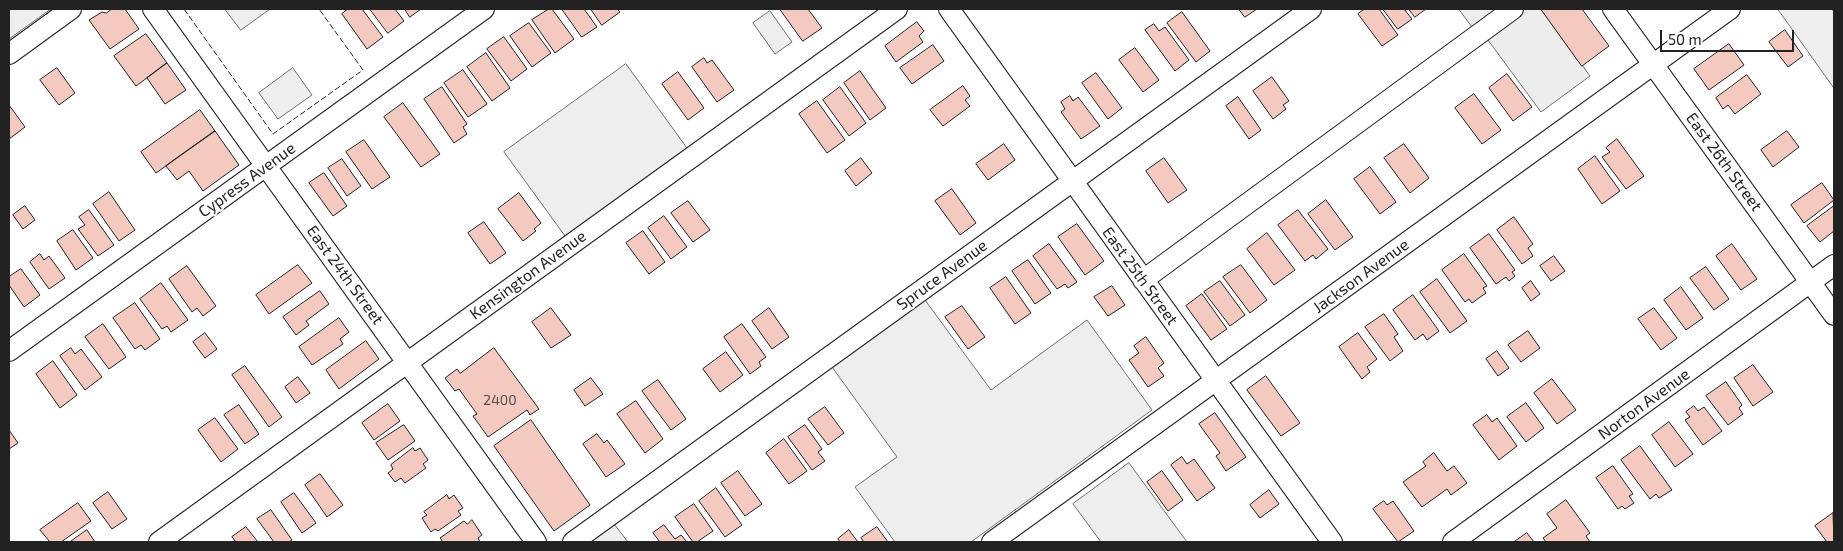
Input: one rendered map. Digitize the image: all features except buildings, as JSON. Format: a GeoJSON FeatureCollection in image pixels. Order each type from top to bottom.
{"type":"FeatureCollection","features":[{"type":"Feature","properties":{"kind":"street"},"geometry":{"type":"LineString","coordinates":[[9,54],[71,9]]}},
{"type":"Feature","properties":{"kind":"street","name":"East 24th Street"},"geometry":{"type":"LineString","coordinates":[[153,9],[536,542]]}},
{"type":"Feature","properties":{"kind":"street","name":"Cypress Avenue"},"geometry":{"type":"LineString","coordinates":[[9,351],[484,9]]}},
{"type":"Feature","properties":{"kind":"street","name":"Kensington Avenue"},"geometry":{"type":"LineString","coordinates":[[159,542],[898,9]]}},
{"type":"Feature","properties":{"kind":"street","name":"East 25th Street"},"geometry":{"type":"LineString","coordinates":[[949,9],[1332,542]]}},
{"type":"Feature","properties":{"kind":"street","name":"Spruce Avenue"},"geometry":{"type":"LineString","coordinates":[[573,542],[1311,9]]}},
{"type":"Feature","properties":{"kind":"street"},"geometry":{"type":"LineString","coordinates":[[1143,280],[1513,9]]}},
{"type":"Feature","properties":{"kind":"street","name":"East 26th Street"},"geometry":{"type":"LineString","coordinates":[[1613,9],[1834,315]]}},
{"type":"Feature","properties":{"kind":"street","name":"Jackson Avenue"},"geometry":{"type":"LineString","coordinates":[[992,542],[1730,9]]}},
{"type":"Feature","properties":{"kind":"street","name":"Norton Avenue"},"geometry":{"type":"LineString","coordinates":[[1453,542],[1834,265]]}},
{"type":"Feature","properties":{"kind":"shaded area"},"geometry":{"type":"Polygon","coordinates":[[[9,9],[51,9],[9,39],[9,9]]]}},
{"type":"Feature","properties":{"kind":"shaded area"},"geometry":{"type":"Polygon","coordinates":[[[225,9],[270,9],[241,30],[225,9]]]}},
{"type":"Feature","properties":{"kind":"shaded area"},"geometry":{"type":"Polygon","coordinates":[[[1459,9],[1502,9],[1474,29],[1459,9]]]}},
{"type":"Feature","properties":{"kind":"shaded area"},"geometry":{"type":"Polygon","coordinates":[[[1523,9],[1541,9],[1590,76],[1541,112],[1485,36],[1523,9]]]}},
{"type":"Feature","properties":{"kind":"shaded area"},"geometry":{"type":"Polygon","coordinates":[[[1778,9],[1832,9],[1834,12],[1834,88],[1778,9]]]}},
{"type":"Feature","properties":{"kind":"shaded area"},"geometry":{"type":"Polygon","coordinates":[[[770,11],[792,42],[775,54],[753,23],[770,11]]]}},
{"type":"Feature","properties":{"kind":"shaded area"},"geometry":{"type":"Polygon","coordinates":[[[626,64],[687,148],[565,236],[504,152],[626,64]]]}},
{"type":"Feature","properties":{"kind":"shaded area"},"geometry":{"type":"Polygon","coordinates":[[[293,68],[312,95],[278,119],[259,93],[293,68]]]}},
{"type":"Feature","properties":{"kind":"shaded area"},"geometry":{"type":"Polygon","coordinates":[[[925,300],[991,390],[1087,320],[1152,410],[971,542],[895,542],[855,487],[897,457],[832,367],[925,300]]]}},
{"type":"Feature","properties":{"kind":"shaded area"},"geometry":{"type":"Polygon","coordinates":[[[1129,463],[1187,542],[1101,542],[1073,504],[1129,463]]]}},
{"type":"Feature","properties":{"kind":"shaded area"},"geometry":{"type":"Polygon","coordinates":[[[614,524],[628,542],[589,542],[614,524]]]}},
{"type":"Feature","properties":{"kind":"fence"},"geometry":{"type":"LineString","coordinates":[[184,9],[273,134],[363,70],[319,9]]}}]}
